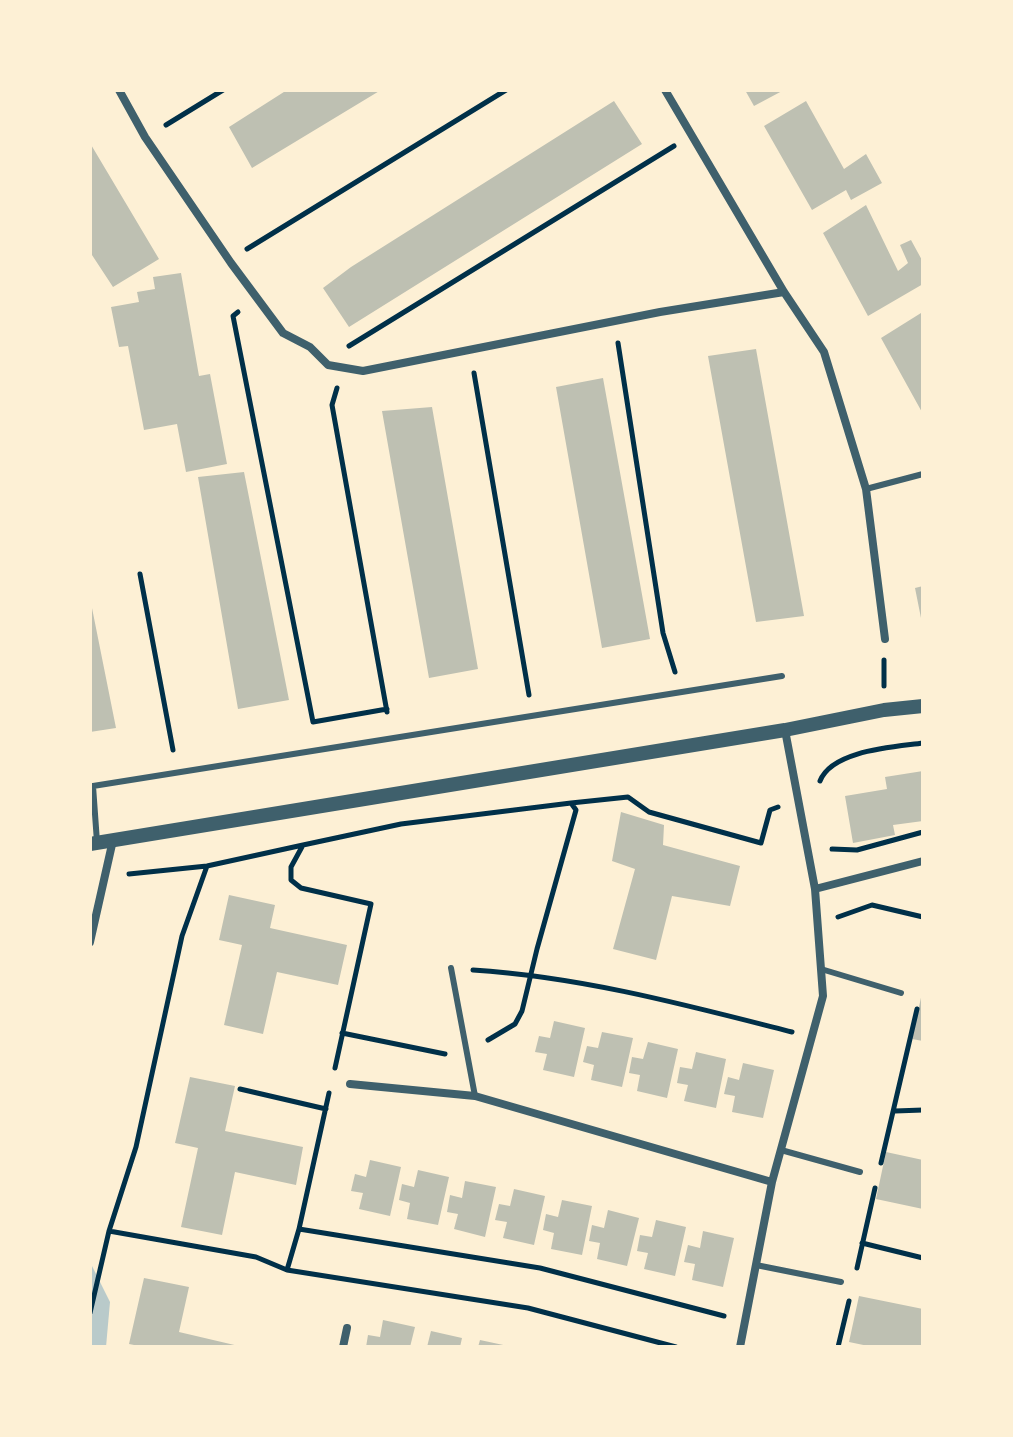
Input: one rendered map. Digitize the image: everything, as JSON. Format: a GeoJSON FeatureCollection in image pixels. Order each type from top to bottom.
{"type":"FeatureCollection","features":[{"type":"Feature","properties":{"kind":"street"},"geometry":{"type":"LineString","coordinates":[[119,90],[145,137],[283,333],[310,347],[328,365],[363,371],[614,321],[784,292]]}},
{"type":"Feature","properties":{"kind":"street"},"geometry":{"type":"LineString","coordinates":[[665,90],[784,292],[824,352],[866,489],[885,639]]}},
{"type":"Feature","properties":{"kind":"street"},"geometry":{"type":"LineString","coordinates":[[90,942],[104,878],[100,842],[785,730],[884,710],[923,706]]}},
{"type":"Feature","properties":{"kind":"street"},"geometry":{"type":"LineString","coordinates":[[740,1347],[772,1182],[823,996],[815,889],[785,730]]}},
{"type":"Feature","properties":{"kind":"street"},"geometry":{"type":"LineString","coordinates":[[815,889],[923,861]]}},
{"type":"Feature","properties":{"kind":"street"},"geometry":{"type":"LineString","coordinates":[[350,1084],[475,1096],[772,1182]]}},
{"type":"Feature","properties":{"kind":"street"},"geometry":{"type":"LineString","coordinates":[[343,1347],[347,1328]]}},
{"type":"Feature","properties":{"kind":"lane"},"geometry":{"type":"LineString","coordinates":[[866,489],[923,474]]}},
{"type":"Feature","properties":{"kind":"lane"},"geometry":{"type":"LineString","coordinates":[[100,842],[93,786],[782,676]]}},
{"type":"Feature","properties":{"kind":"lane"},"geometry":{"type":"LineString","coordinates":[[451,968],[475,1096]]}},
{"type":"Feature","properties":{"kind":"lane"},"geometry":{"type":"LineString","coordinates":[[821,969],[901,993]]}},
{"type":"Feature","properties":{"kind":"lane"},"geometry":{"type":"LineString","coordinates":[[781,1150],[860,1172]]}},
{"type":"Feature","properties":{"kind":"lane"},"geometry":{"type":"LineString","coordinates":[[756,1265],[841,1282]]}},
{"type":"Feature","properties":{"kind":"path"},"geometry":{"type":"LineString","coordinates":[[145,137],[223,90]]}},
{"type":"Feature","properties":{"kind":"path"},"geometry":{"type":"LineString","coordinates":[[231,263],[251,246],[506,90]]}},
{"type":"Feature","properties":{"kind":"path"},"geometry":{"type":"LineString","coordinates":[[353,342],[692,135]]}},
{"type":"Feature","properties":{"kind":"path"},"geometry":{"type":"LineString","coordinates":[[255,295],[233,316],[313,722],[387,709],[332,405],[342,367]]}},
{"type":"Feature","properties":{"kind":"path"},"geometry":{"type":"LineString","coordinates":[[614,321],[663,633],[682,692]]}},
{"type":"Feature","properties":{"kind":"path"},"geometry":{"type":"LineString","coordinates":[[470,350],[532,715]]}},
{"type":"Feature","properties":{"kind":"path"},"geometry":{"type":"LineString","coordinates":[[140,574],[177,772]]}},
{"type":"Feature","properties":{"kind":"path"},"geometry":{"type":"LineString","coordinates":[[884,710],[885,639]]}},
{"type":"Feature","properties":{"kind":"path"},"geometry":{"type":"LineString","coordinates":[[816,792],[822,776],[849,756],[923,743]]}},
{"type":"Feature","properties":{"kind":"path"},"geometry":{"type":"LineString","coordinates":[[104,878],[207,866],[401,824],[628,797],[649,812],[761,843],[770,810],[798,799]]}},
{"type":"Feature","properties":{"kind":"path"},"geometry":{"type":"LineString","coordinates":[[342,1033],[442,1054],[467,1051],[515,1024],[522,1011],[576,810],[571,803]]}},
{"type":"Feature","properties":{"kind":"path"},"geometry":{"type":"LineString","coordinates":[[829,848],[857,850],[923,832]]}},
{"type":"Feature","properties":{"kind":"path"},"geometry":{"type":"LineString","coordinates":[[303,845],[291,867],[291,880],[301,888],[371,904]]}},
{"type":"Feature","properties":{"kind":"path"},"geometry":{"type":"LineString","coordinates":[[90,1313],[109,1231],[136,1147],[182,936],[207,866]]}},
{"type":"Feature","properties":{"kind":"path"},"geometry":{"type":"LineString","coordinates":[[818,923],[872,905],[923,917]]}},
{"type":"Feature","properties":{"kind":"path"},"geometry":{"type":"LineString","coordinates":[[451,968],[532,973],[655,997],[812,1037]]}},
{"type":"Feature","properties":{"kind":"path"},"geometry":{"type":"LineString","coordinates":[[240,1089],[326,1109]]}},
{"type":"Feature","properties":{"kind":"path"},"geometry":{"type":"LineString","coordinates":[[895,1111],[923,1110]]}},
{"type":"Feature","properties":{"kind":"path"},"geometry":{"type":"LineString","coordinates":[[287,1270],[299,1229],[540,1268],[745,1321]]}},
{"type":"Feature","properties":{"kind":"path"},"geometry":{"type":"LineString","coordinates":[[109,1231],[256,1257],[287,1270],[528,1308],[676,1347]]}},
{"type":"Feature","properties":{"kind":"path"},"geometry":{"type":"LineString","coordinates":[[862,1243],[923,1258]]}},
{"type":"Feature","properties":{"kind":"shaded area"},"geometry":{"type":"Polygon","coordinates":[[[90,1262],[110,1302],[106,1347],[90,1347],[90,1262]]]}},
{"type":"Feature","properties":{"kind":"building"},"geometry":{"type":"Polygon","coordinates":[[[287,90],[381,90],[252,168],[229,127],[287,90]]]}},
{"type":"Feature","properties":{"kind":"building"},"geometry":{"type":"Polygon","coordinates":[[[745,90],[784,90],[754,106],[745,90]]]}},
{"type":"Feature","properties":{"kind":"building"},"geometry":{"type":"Polygon","coordinates":[[[614,101],[642,144],[349,327],[323,288],[351,267],[614,101]]]}},
{"type":"Feature","properties":{"kind":"building"},"geometry":{"type":"Polygon","coordinates":[[[806,101],[844,169],[866,154],[882,183],[851,200],[846,190],[812,210],[764,126],[806,101]]]}},
{"type":"Feature","properties":{"kind":"building"},"geometry":{"type":"Polygon","coordinates":[[[90,143],[159,259],[113,287],[90,252],[90,143]]]}},
{"type":"Feature","properties":{"kind":"building"},"geometry":{"type":"Polygon","coordinates":[[[866,205],[898,271],[908,263],[900,245],[911,240],[923,262],[923,284],[868,316],[823,233],[866,205]]]}},
{"type":"Feature","properties":{"kind":"building"},"geometry":{"type":"Polygon","coordinates":[[[181,273],[199,376],[210,374],[227,464],[186,472],[177,424],[144,430],[128,346],[119,347],[111,307],[139,302],[137,292],[155,289],[153,277],[181,273]]]}},
{"type":"Feature","properties":{"kind":"building"},"geometry":{"type":"Polygon","coordinates":[[[921,313],[923,317],[923,414],[881,338],[921,313]]]}},
{"type":"Feature","properties":{"kind":"building"},"geometry":{"type":"Polygon","coordinates":[[[756,349],[804,616],[756,622],[708,356],[756,349]]]}},
{"type":"Feature","properties":{"kind":"building"},"geometry":{"type":"Polygon","coordinates":[[[603,378],[650,639],[602,648],[556,387],[603,378]]]}},
{"type":"Feature","properties":{"kind":"building"},"geometry":{"type":"Polygon","coordinates":[[[432,407],[478,669],[429,678],[382,411],[432,407]]]}},
{"type":"Feature","properties":{"kind":"building"},"geometry":{"type":"Polygon","coordinates":[[[244,472],[289,700],[238,709],[198,477],[244,472]]]}},
{"type":"Feature","properties":{"kind":"building"},"geometry":{"type":"Polygon","coordinates":[[[923,586],[923,623],[922,623],[915,588],[923,586]]]}},
{"type":"Feature","properties":{"kind":"building"},"geometry":{"type":"Polygon","coordinates":[[[90,598],[116,728],[90,732],[90,598]]]}},
{"type":"Feature","properties":{"kind":"building"},"geometry":{"type":"Polygon","coordinates":[[[923,771],[923,821],[893,825],[895,835],[853,843],[845,796],[887,789],[885,777],[923,771]]]}},
{"type":"Feature","properties":{"kind":"building"},"geometry":{"type":"Polygon","coordinates":[[[621,812],[664,825],[663,845],[740,866],[730,906],[672,896],[656,960],[613,949],[635,869],[612,861],[621,812]]]}},
{"type":"Feature","properties":{"kind":"building"},"geometry":{"type":"Polygon","coordinates":[[[229,895],[275,905],[270,928],[347,945],[338,985],[277,972],[263,1034],[224,1025],[242,945],[219,940],[229,895]]]}},
{"type":"Feature","properties":{"kind":"building"},"geometry":{"type":"Polygon","coordinates":[[[923,993],[923,1041],[912,1039],[923,993]]]}},
{"type":"Feature","properties":{"kind":"building"},"geometry":{"type":"Polygon","coordinates":[[[554,1021],[585,1028],[574,1077],[543,1070],[547,1054],[535,1052],[539,1036],[550,1038],[554,1021]]]}},
{"type":"Feature","properties":{"kind":"building"},"geometry":{"type":"Polygon","coordinates":[[[602,1032],[633,1038],[622,1087],[591,1080],[594,1065],[583,1062],[587,1046],[598,1048],[602,1032]]]}},
{"type":"Feature","properties":{"kind":"building"},"geometry":{"type":"Polygon","coordinates":[[[648,1042],[678,1049],[667,1098],[637,1091],[640,1075],[629,1073],[632,1057],[643,1059],[648,1042]]]}},
{"type":"Feature","properties":{"kind":"building"},"geometry":{"type":"Polygon","coordinates":[[[696,1052],[726,1059],[716,1108],[684,1101],[688,1085],[677,1083],[680,1067],[692,1069],[696,1052]]]}},
{"type":"Feature","properties":{"kind":"building"},"geometry":{"type":"Polygon","coordinates":[[[743,1063],[774,1070],[763,1118],[732,1112],[735,1096],[724,1094],[728,1077],[739,1080],[743,1063]]]}},
{"type":"Feature","properties":{"kind":"building"},"geometry":{"type":"Polygon","coordinates":[[[190,1077],[235,1086],[225,1131],[303,1147],[296,1185],[235,1172],[222,1235],[181,1227],[198,1148],[175,1143],[190,1077]]]}},
{"type":"Feature","properties":{"kind":"building"},"geometry":{"type":"Polygon","coordinates":[[[886,1152],[923,1160],[923,1209],[876,1199],[886,1152]]]}},
{"type":"Feature","properties":{"kind":"building"},"geometry":{"type":"Polygon","coordinates":[[[370,1160],[401,1167],[390,1216],[359,1209],[363,1193],[351,1191],[355,1174],[366,1177],[370,1160]]]}},
{"type":"Feature","properties":{"kind":"building"},"geometry":{"type":"Polygon","coordinates":[[[418,1170],[449,1177],[438,1225],[407,1219],[410,1203],[399,1200],[402,1184],[414,1187],[418,1170]]]}},
{"type":"Feature","properties":{"kind":"building"},"geometry":{"type":"Polygon","coordinates":[[[465,1181],[496,1187],[485,1237],[454,1229],[458,1214],[447,1212],[450,1195],[462,1198],[465,1181]]]}},
{"type":"Feature","properties":{"kind":"building"},"geometry":{"type":"Polygon","coordinates":[[[514,1189],[545,1196],[534,1245],[503,1238],[507,1222],[495,1220],[499,1204],[510,1206],[514,1189]]]}},
{"type":"Feature","properties":{"kind":"building"},"geometry":{"type":"Polygon","coordinates":[[[562,1200],[592,1206],[582,1255],[551,1249],[554,1233],[543,1230],[546,1214],[558,1217],[562,1200]]]}},
{"type":"Feature","properties":{"kind":"building"},"geometry":{"type":"Polygon","coordinates":[[[608,1210],[639,1218],[627,1266],[597,1259],[600,1243],[589,1241],[592,1225],[604,1228],[608,1210]]]}},
{"type":"Feature","properties":{"kind":"building"},"geometry":{"type":"Polygon","coordinates":[[[656,1220],[686,1227],[675,1276],[644,1269],[648,1253],[637,1251],[640,1235],[652,1237],[656,1220]]]}},
{"type":"Feature","properties":{"kind":"building"},"geometry":{"type":"Polygon","coordinates":[[[703,1231],[734,1238],[723,1287],[692,1280],[695,1264],[684,1262],[688,1245],[700,1248],[703,1231]]]}},
{"type":"Feature","properties":{"kind":"building"},"geometry":{"type":"Polygon","coordinates":[[[144,1278],[189,1287],[179,1332],[243,1347],[144,1347],[129,1344],[144,1278]]]}},
{"type":"Feature","properties":{"kind":"building"},"geometry":{"type":"Polygon","coordinates":[[[859,1296],[923,1309],[923,1347],[873,1347],[849,1342],[859,1296]]]}},
{"type":"Feature","properties":{"kind":"building"},"geometry":{"type":"Polygon","coordinates":[[[383,1320],[415,1327],[410,1347],[366,1347],[368,1335],[380,1337],[383,1320]]]}},
{"type":"Feature","properties":{"kind":"building"},"geometry":{"type":"Polygon","coordinates":[[[431,1331],[462,1338],[460,1347],[427,1347],[431,1331]]]}},
{"type":"Feature","properties":{"kind":"building"},"geometry":{"type":"Polygon","coordinates":[[[480,1340],[508,1346],[478,1347],[480,1340]]]}}]}
